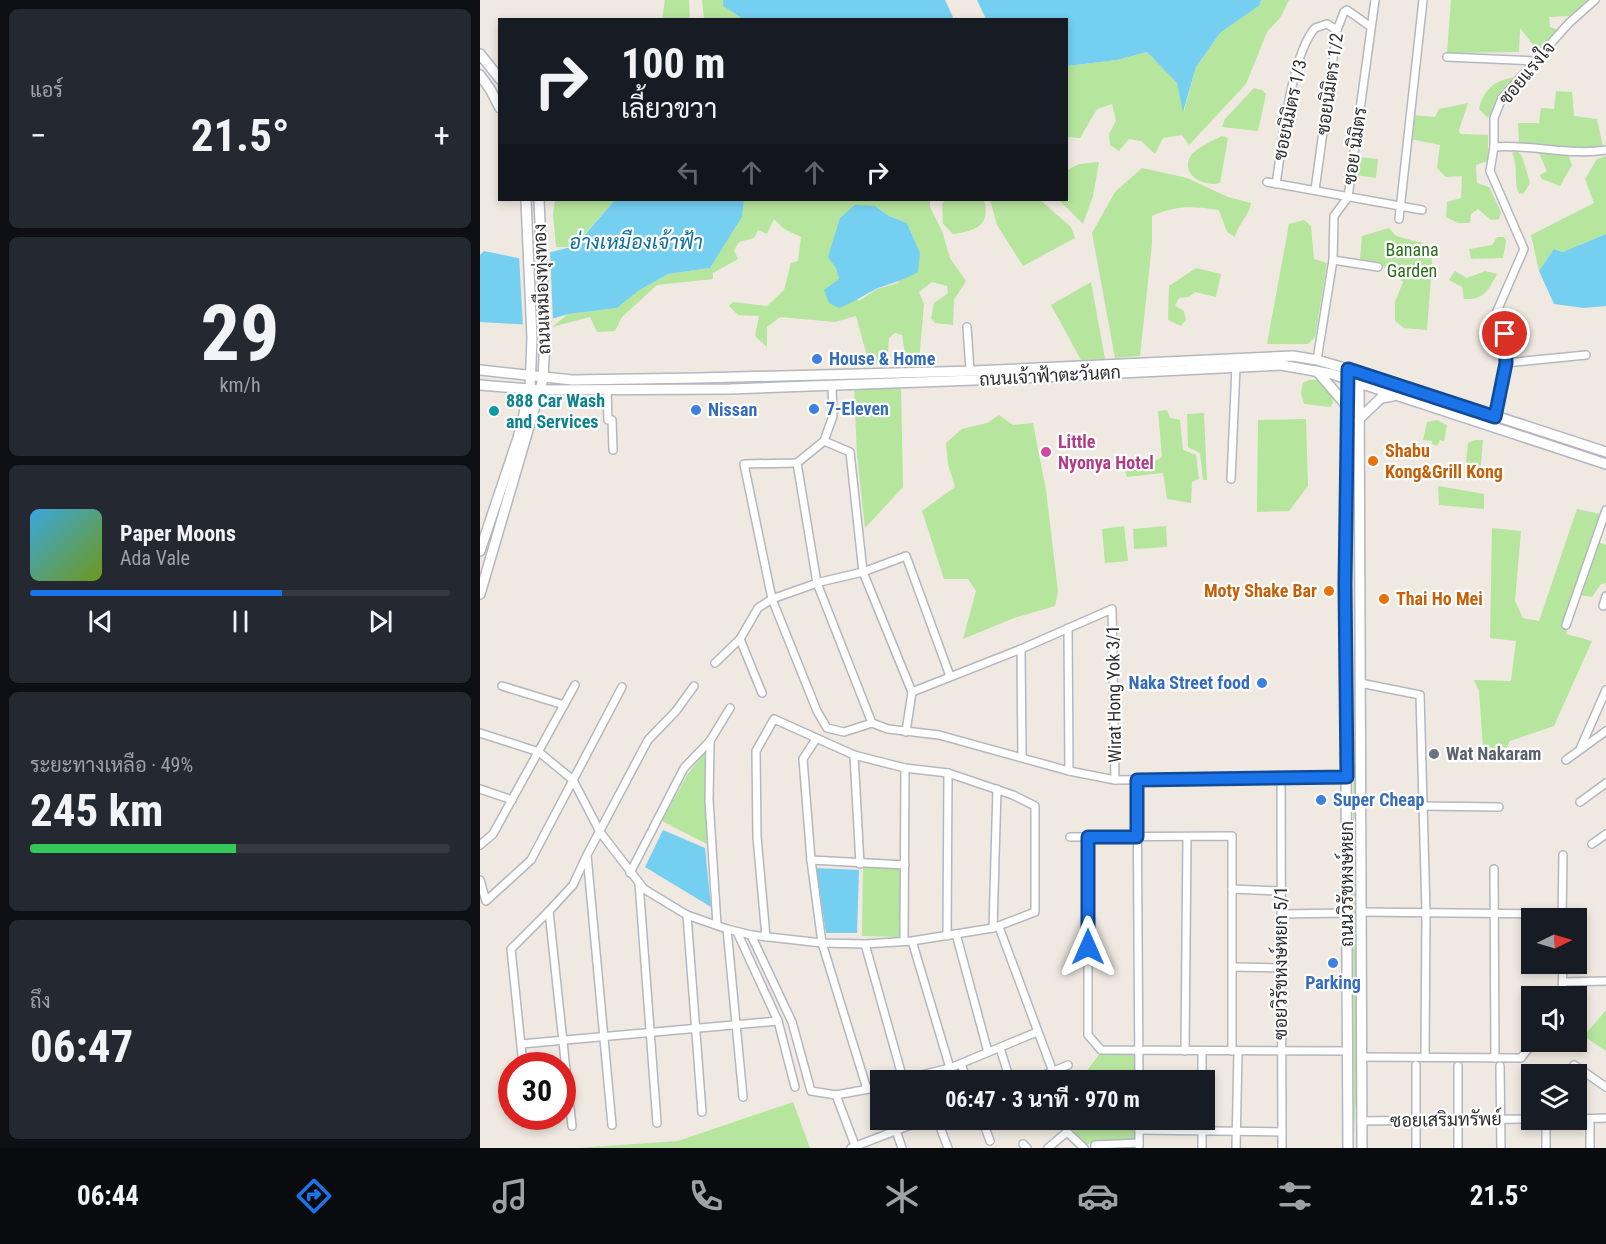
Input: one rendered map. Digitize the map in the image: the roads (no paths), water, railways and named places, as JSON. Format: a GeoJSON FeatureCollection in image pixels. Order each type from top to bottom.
{"type":"FeatureCollection","features":[{"type":"Feature","properties":{"kind":"main road"},"geometry":{"type":"LineString","coordinates":[[480,54],[498,76]]}},
{"type":"Feature","properties":{"kind":"main road"},"geometry":{"type":"LineString","coordinates":[[480,75],[498,104]]}},
{"type":"Feature","properties":{"kind":"main road","name":"ถนนเหมืองทุ่งทอง"},"geometry":{"type":"LineString","coordinates":[[480,551],[518,438],[531,389],[532,338],[526,201]]}},
{"type":"Feature","properties":{"kind":"main road","name":"ถนนเหมืองทุ่งทอง"},"geometry":{"type":"LineString","coordinates":[[480,594],[542,390],[545,337],[538,201]]}},
{"type":"Feature","properties":{"kind":"main road","name":"ถนนเจ้าฟ้าตะวันตก"},"geometry":{"type":"LineString","coordinates":[[480,370],[543,379],[699,378],[970,371],[1271,356],[1317,360],[1360,372],[1606,452]]}},
{"type":"Feature","properties":{"kind":"main road","name":"ถนนเจ้าฟ้าตะวันตก"},"geometry":{"type":"LineString","coordinates":[[480,385],[542,390],[607,391],[1002,380],[1281,365],[1317,370],[1347,379],[1606,464]]}},
{"type":"Feature","properties":{"kind":"main road","name":"ถนนวิรัชหงษ์หยก"},"geometry":{"type":"LineString","coordinates":[[1348,369],[1345,584],[1348,1148]]}},
{"type":"Feature","properties":{"kind":"main road"},"geometry":{"type":"LineString","coordinates":[[1317,370],[1346,405]]}},
{"type":"Feature","properties":{"kind":"main road","name":"ถนนวิรัชหงษ์หยก"},"geometry":{"type":"LineString","coordinates":[[1360,372],[1358,420],[1362,1148]]}},
{"type":"Feature","properties":{"kind":"main road"},"geometry":{"type":"LineString","coordinates":[[1358,420],[1382,398],[1401,396]]}},
{"type":"Feature","properties":{"kind":"main road"},"geometry":{"type":"LineString","coordinates":[[1345,584],[1359,584]]}},
{"type":"Feature","properties":{"kind":"main road"},"geometry":{"type":"LineString","coordinates":[[1347,839],[1361,839]]}},
{"type":"Feature","properties":{"kind":"street","name":"ซอย นิมิตร"},"geometry":{"type":"LineString","coordinates":[[1317,360],[1333,260],[1334,216],[1348,197],[1375,0]]}},
{"type":"Feature","properties":{"kind":"street"},"geometry":{"type":"LineString","coordinates":[[1399,219],[1424,0]]}},
{"type":"Feature","properties":{"kind":"street","name":"ซอยแรงใจ"},"geometry":{"type":"LineString","coordinates":[[1490,327],[1524,249],[1490,171],[1494,147],[1494,118],[1502,98],[1594,0]]}},
{"type":"Feature","properties":{"kind":"street","name":"ซอยนิมิตร 1/2"},"geometry":{"type":"LineString","coordinates":[[1315,190],[1337,30],[1347,10],[1371,27]]}},
{"type":"Feature","properties":{"kind":"street","name":"ซอยนิมิตร 1/3"},"geometry":{"type":"LineString","coordinates":[[1276,184],[1295,78],[1304,47],[1315,28],[1327,24],[1337,30]]}},
{"type":"Feature","properties":{"kind":"street"},"geometry":{"type":"LineString","coordinates":[[1447,57],[1536,61]]}},
{"type":"Feature","properties":{"kind":"street"},"geometry":{"type":"LineString","coordinates":[[1494,147],[1540,147],[1588,153],[1606,150]]}},
{"type":"Feature","properties":{"kind":"street"},"geometry":{"type":"LineString","coordinates":[[1267,182],[1422,210]]}},
{"type":"Feature","properties":{"kind":"street"},"geometry":{"type":"LineString","coordinates":[[1333,260],[1378,267]]}},
{"type":"Feature","properties":{"kind":"street"},"geometry":{"type":"LineString","coordinates":[[967,327],[970,371]]}},
{"type":"Feature","properties":{"kind":"street"},"geometry":{"type":"LineString","coordinates":[[1495,417],[1506,363],[1505,334]]}},
{"type":"Feature","properties":{"kind":"street"},"geometry":{"type":"LineString","coordinates":[[1506,363],[1586,355]]}},
{"type":"Feature","properties":{"kind":"street"},"geometry":{"type":"LineString","coordinates":[[1232,478],[1236,367]]}},
{"type":"Feature","properties":{"kind":"street"},"geometry":{"type":"LineString","coordinates":[[832,384],[833,416],[824,441],[797,463],[744,464],[772,598],[817,711],[827,728],[844,732],[872,723],[906,732],[939,735],[1069,771],[1115,780],[1347,777]]}},
{"type":"Feature","properties":{"kind":"street"},"geometry":{"type":"LineString","coordinates":[[607,391],[608,420],[612,420],[613,450]]}},
{"type":"Feature","properties":{"kind":"street"},"geometry":{"type":"LineString","coordinates":[[824,441],[850,452],[863,572],[912,692],[906,732]]}},
{"type":"Feature","properties":{"kind":"street"},"geometry":{"type":"LineString","coordinates":[[797,463],[817,583],[872,723]]}},
{"type":"Feature","properties":{"kind":"street"},"geometry":{"type":"LineString","coordinates":[[1566,625],[1606,510]]}},
{"type":"Feature","properties":{"kind":"street"},"geometry":{"type":"LineString","coordinates":[[715,663],[740,639],[758,608],[772,598],[817,583],[863,572],[906,556],[951,676]]}},
{"type":"Feature","properties":{"kind":"street"},"geometry":{"type":"LineString","coordinates":[[1603,606],[1606,596]]}},
{"type":"Feature","properties":{"kind":"street","name":"Wirat Hong Yok 3/1"},"geometry":{"type":"LineString","coordinates":[[1068,628],[1112,609],[1115,780]]}},
{"type":"Feature","properties":{"kind":"street"},"geometry":{"type":"LineString","coordinates":[[912,692],[1068,628],[1069,771]]}},
{"type":"Feature","properties":{"kind":"street"},"geometry":{"type":"LineString","coordinates":[[740,639],[762,693]]}},
{"type":"Feature","properties":{"kind":"street"},"geometry":{"type":"LineString","coordinates":[[1021,649],[1022,757]]}},
{"type":"Feature","properties":{"kind":"street"},"geometry":{"type":"LineString","coordinates":[[1360,683],[1420,695],[1426,912],[1425,1058]]}},
{"type":"Feature","properties":{"kind":"street"},"geometry":{"type":"LineString","coordinates":[[482,842],[493,834],[575,685]]}},
{"type":"Feature","properties":{"kind":"street"},"geometry":{"type":"LineString","coordinates":[[502,686],[564,705]]}},
{"type":"Feature","properties":{"kind":"street"},"geometry":{"type":"LineString","coordinates":[[522,1052],[511,949],[573,885],[648,740],[676,711],[694,686]]}},
{"type":"Feature","properties":{"kind":"street"},"geometry":{"type":"LineString","coordinates":[[480,880],[486,901],[531,860],[622,687]]}},
{"type":"Feature","properties":{"kind":"street"},"geometry":{"type":"LineString","coordinates":[[1580,749],[1606,690]]}},
{"type":"Feature","properties":{"kind":"street"},"geometry":{"type":"LineString","coordinates":[[630,873],[684,768],[710,741],[730,708]]}},
{"type":"Feature","properties":{"kind":"street"},"geometry":{"type":"LineString","coordinates":[[480,733],[539,752],[573,780],[600,832],[639,883],[687,915],[737,932],[766,937],[822,943],[865,944],[912,941],[996,927],[1035,912],[1035,806],[997,789],[948,773],[905,768],[854,755],[774,719],[756,751],[757,837],[766,937]]}},
{"type":"Feature","properties":{"kind":"street"},"geometry":{"type":"LineString","coordinates":[[1566,760],[1606,731]]}},
{"type":"Feature","properties":{"kind":"street"},"geometry":{"type":"LineString","coordinates":[[816,739],[803,759],[811,860],[822,943],[867,1089]]}},
{"type":"Feature","properties":{"kind":"street"},"geometry":{"type":"LineString","coordinates":[[710,741],[709,800],[717,925]]}},
{"type":"Feature","properties":{"kind":"street"},"geometry":{"type":"LineString","coordinates":[[854,755],[860,864]]}},
{"type":"Feature","properties":{"kind":"street"},"geometry":{"type":"LineString","coordinates":[[904,941],[905,768]]}},
{"type":"Feature","properties":{"kind":"street"},"geometry":{"type":"LineString","coordinates":[[947,936],[948,773]]}},
{"type":"Feature","properties":{"kind":"street","name":"ซอยวิรัชหงษ์หยก 5/1"},"geometry":{"type":"LineString","coordinates":[[1281,779],[1282,1148]]}},
{"type":"Feature","properties":{"kind":"street"},"geometry":{"type":"LineString","coordinates":[[1137,780],[1139,1070]]}},
{"type":"Feature","properties":{"kind":"street"},"geometry":{"type":"LineString","coordinates":[[1580,802],[1606,783]]}},
{"type":"Feature","properties":{"kind":"street"},"geometry":{"type":"LineString","coordinates":[[480,789],[512,800]]}},
{"type":"Feature","properties":{"kind":"street"},"geometry":{"type":"LineString","coordinates":[[997,789],[996,927],[1052,1070]]}},
{"type":"Feature","properties":{"kind":"street"},"geometry":{"type":"LineString","coordinates":[[1422,806],[1499,807]]}},
{"type":"Feature","properties":{"kind":"street"},"geometry":{"type":"LineString","coordinates":[[1592,844],[1606,834]]}},
{"type":"Feature","properties":{"kind":"street"},"geometry":{"type":"LineString","coordinates":[[1070,837],[1232,836],[1236,1148]]}},
{"type":"Feature","properties":{"kind":"street"},"geometry":{"type":"LineString","coordinates":[[1088,837],[1088,1035],[1101,1050],[1347,1050]]}},
{"type":"Feature","properties":{"kind":"street"},"geometry":{"type":"LineString","coordinates":[[1185,1051],[1186,837]]}},
{"type":"Feature","properties":{"kind":"street"},"geometry":{"type":"LineString","coordinates":[[587,855],[606,1036],[612,1125]]}},
{"type":"Feature","properties":{"kind":"street"},"geometry":{"type":"LineString","coordinates":[[1562,908],[1563,855]]}},
{"type":"Feature","properties":{"kind":"street"},"geometry":{"type":"LineString","coordinates":[[811,860],[905,865]]}},
{"type":"Feature","properties":{"kind":"street"},"geometry":{"type":"LineString","coordinates":[[1494,869],[1494,1058]]}},
{"type":"Feature","properties":{"kind":"street"},"geometry":{"type":"LineString","coordinates":[[639,883],[657,1123]]}},
{"type":"Feature","properties":{"kind":"street"},"geometry":{"type":"LineString","coordinates":[[1232,889],[1281,891]]}},
{"type":"Feature","properties":{"kind":"street"},"geometry":{"type":"LineString","coordinates":[[549,911],[563,1052]]}},
{"type":"Feature","properties":{"kind":"street"},"geometry":{"type":"LineString","coordinates":[[1360,912],[1521,914]]}},
{"type":"Feature","properties":{"kind":"street"},"geometry":{"type":"LineString","coordinates":[[1281,914],[1346,913]]}},
{"type":"Feature","properties":{"kind":"street"},"geometry":{"type":"LineString","coordinates":[[687,915],[702,1112]]}},
{"type":"Feature","properties":{"kind":"street"},"geometry":{"type":"LineString","coordinates":[[727,929],[743,1097]]}},
{"type":"Feature","properties":{"kind":"street"},"geometry":{"type":"LineString","coordinates":[[737,932],[778,1021],[795,1086]]}},
{"type":"Feature","properties":{"kind":"street"},"geometry":{"type":"LineString","coordinates":[[956,934],[988,1052]]}},
{"type":"Feature","properties":{"kind":"street"},"geometry":{"type":"LineString","coordinates":[[751,935],[792,1022],[811,1091],[836,1095],[870,1089]]}},
{"type":"Feature","properties":{"kind":"street"},"geometry":{"type":"LineString","coordinates":[[912,941],[950,1068]]}},
{"type":"Feature","properties":{"kind":"street"},"geometry":{"type":"LineString","coordinates":[[865,944],[899,1070]]}},
{"type":"Feature","properties":{"kind":"street"},"geometry":{"type":"LineString","coordinates":[[1233,967],[1281,968]]}},
{"type":"Feature","properties":{"kind":"street"},"geometry":{"type":"LineString","coordinates":[[1563,986],[1564,974]]}},
{"type":"Feature","properties":{"kind":"street"},"geometry":{"type":"LineString","coordinates":[[1564,982],[1606,981]]}},
{"type":"Feature","properties":{"kind":"street"},"geometry":{"type":"LineString","coordinates":[[521,1044],[778,1021]]}},
{"type":"Feature","properties":{"kind":"street"},"geometry":{"type":"LineString","coordinates":[[944,1070],[1037,1032]]}},
{"type":"Feature","properties":{"kind":"street"},"geometry":{"type":"LineString","coordinates":[[1000,1048],[1007,1070]]}},
{"type":"Feature","properties":{"kind":"street"},"geometry":{"type":"LineString","coordinates":[[1202,1051],[1202,1070]]}},
{"type":"Feature","properties":{"kind":"street"},"geometry":{"type":"LineString","coordinates":[[1361,1057],[1521,1058],[1526,1052]]}},
{"type":"Feature","properties":{"kind":"street"},"geometry":{"type":"LineString","coordinates":[[961,1064],[963,1070]]}},
{"type":"Feature","properties":{"kind":"street"},"geometry":{"type":"LineString","coordinates":[[1057,1070],[1068,1065]]}},
{"type":"Feature","properties":{"kind":"street"},"geometry":{"type":"LineString","coordinates":[[1416,1065],[1416,1148]]}},
{"type":"Feature","properties":{"kind":"street"},"geometry":{"type":"LineString","coordinates":[[1458,1066],[1458,1148]]}},
{"type":"Feature","properties":{"kind":"street"},"geometry":{"type":"LineString","coordinates":[[1500,1066],[1501,1148]]}},
{"type":"Feature","properties":{"kind":"street"},"geometry":{"type":"LineString","coordinates":[[1587,1074],[1606,1087]]}},
{"type":"Feature","properties":{"kind":"street"},"geometry":{"type":"LineString","coordinates":[[836,1095],[854,1148],[895,1130],[902,1148]]}},
{"type":"Feature","properties":{"kind":"street"},"geometry":{"type":"LineString","coordinates":[[1590,1148],[1590,1119],[1606,1118]]}},
{"type":"Feature","properties":{"kind":"street","name":"ซอยเสริมทรัพย์"},"geometry":{"type":"LineString","coordinates":[[1361,1121],[1521,1119]]}},
{"type":"Feature","properties":{"kind":"street"},"geometry":{"type":"LineString","coordinates":[[941,1130],[948,1148]]}},
{"type":"Feature","properties":{"kind":"street"},"geometry":{"type":"LineString","coordinates":[[986,1130],[990,1141]]}},
{"type":"Feature","properties":{"kind":"street"},"geometry":{"type":"LineString","coordinates":[[1095,1148],[1095,1145],[1139,1146],[1139,1130],[1282,1132]]}},
{"type":"Feature","properties":{"kind":"street"},"geometry":{"type":"LineString","coordinates":[[1546,1130],[1546,1148]]}},
{"type":"Feature","properties":{"kind":"street"},"geometry":{"type":"LineString","coordinates":[[1202,1131],[1202,1148]]}},
{"type":"Feature","properties":{"kind":"street"},"geometry":{"type":"LineString","coordinates":[[1048,1148],[1067,1132],[1084,1148]]}},
{"type":"Feature","properties":{"kind":"water"},"geometry":{"type":"Polygon","coordinates":[[[723,0],[945,0],[953,17],[741,18],[723,6],[723,0]]]}},
{"type":"Feature","properties":{"kind":"water"},"geometry":{"type":"Polygon","coordinates":[[[977,0],[1261,0],[1260,5],[1220,33],[1196,67],[1183,112],[1177,83],[1147,52],[1117,60],[1068,66],[1068,18],[986,18],[977,0]]]}},
{"type":"Feature","properties":{"kind":"water","name":"อ่างเหมืองเจ้าฟ้า"},"geometry":{"type":"Polygon","coordinates":[[[614,201],[744,201],[742,217],[710,268],[668,274],[638,291],[617,308],[568,314],[532,325],[480,322],[480,255],[484,251],[523,259],[575,246],[614,201]]]}},
{"type":"Feature","properties":{"kind":"water"},"geometry":{"type":"Polygon","coordinates":[[[855,205],[875,206],[889,216],[907,223],[920,253],[918,272],[878,288],[839,308],[829,303],[824,290],[839,279],[836,268],[828,257],[840,218],[855,205]]]}},
{"type":"Feature","properties":{"kind":"water"},"geometry":{"type":"Polygon","coordinates":[[[1606,234],[1606,306],[1584,308],[1554,304],[1539,271],[1554,249],[1563,252],[1606,234]]]}},
{"type":"Feature","properties":{"kind":"water"},"geometry":{"type":"Polygon","coordinates":[[[663,830],[705,848],[711,907],[645,867],[663,830]]]}},
{"type":"Feature","properties":{"kind":"water"},"geometry":{"type":"Polygon","coordinates":[[[816,868],[859,870],[857,933],[826,933],[816,868]]]}},
{"type":"Feature","properties":{"kind":"place","name":"House & Home"},"geometry":{"type":"Point","coordinates":[817,359]}},
{"type":"Feature","properties":{"kind":"place","name":"7-Eleven"},"geometry":{"type":"Point","coordinates":[814,409]}},
{"type":"Feature","properties":{"kind":"place","name":"Nissan"},"geometry":{"type":"Point","coordinates":[696,410]}},
{"type":"Feature","properties":{"kind":"place","name":"888 Car Wash and Services"},"geometry":{"type":"Point","coordinates":[494,411]}},
{"type":"Feature","properties":{"kind":"place","name":"Little Nyonya Hotel"},"geometry":{"type":"Point","coordinates":[1046,452]}},
{"type":"Feature","properties":{"kind":"place","name":"Shabu Kong&Grill Kong"},"geometry":{"type":"Point","coordinates":[1373,461]}},
{"type":"Feature","properties":{"kind":"place","name":"Moty Shake Bar"},"geometry":{"type":"Point","coordinates":[1329,591]}},
{"type":"Feature","properties":{"kind":"place","name":"Thai Ho Mei"},"geometry":{"type":"Point","coordinates":[1384,599]}},
{"type":"Feature","properties":{"kind":"place","name":"Naka Street food"},"geometry":{"type":"Point","coordinates":[1262,683]}},
{"type":"Feature","properties":{"kind":"place","name":"Wat Nakaram"},"geometry":{"type":"Point","coordinates":[1434,754]}},
{"type":"Feature","properties":{"kind":"place","name":"Super Cheap"},"geometry":{"type":"Point","coordinates":[1321,800]}},
{"type":"Feature","properties":{"kind":"place","name":"Parking"},"geometry":{"type":"Point","coordinates":[1333,963]}},
{"type":"Feature","properties":{"kind":"park label","name":"Banana Garden"},"geometry":{"type":"Point","coordinates":[1412,260]}}]}
